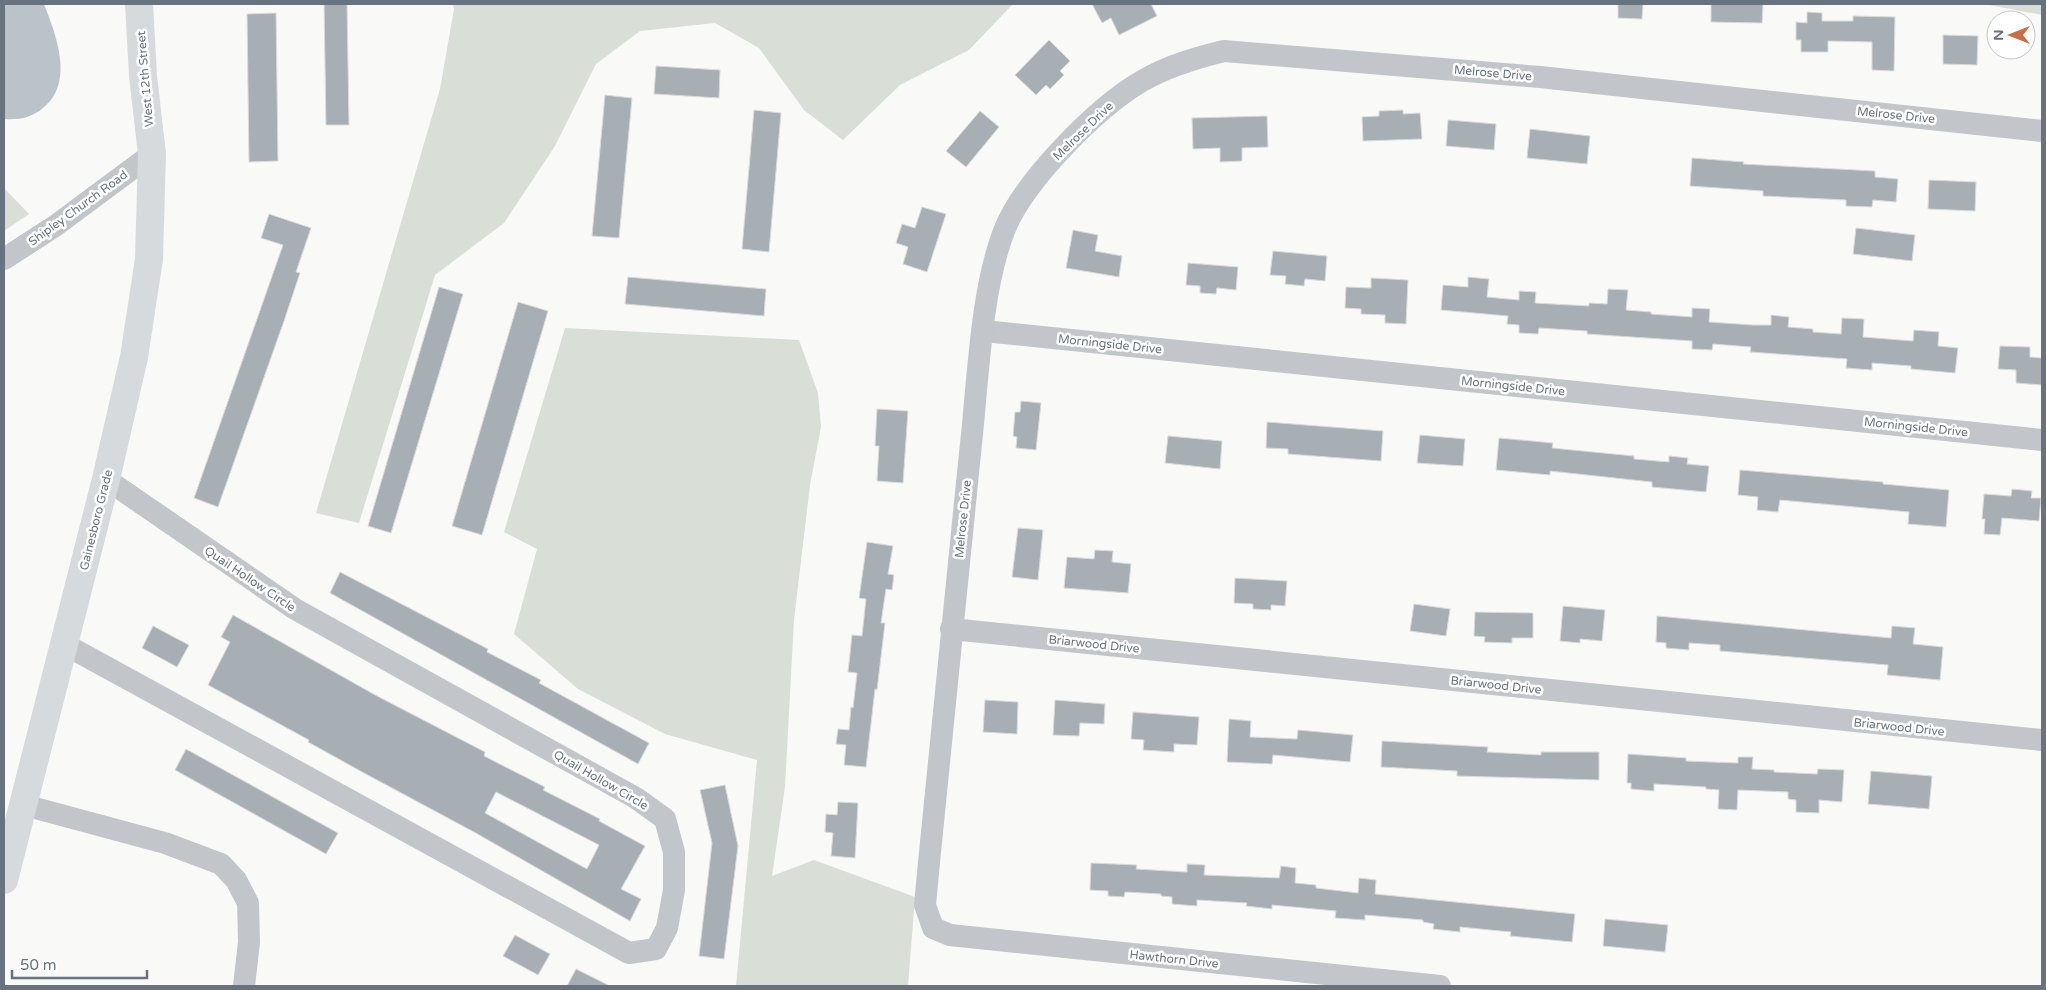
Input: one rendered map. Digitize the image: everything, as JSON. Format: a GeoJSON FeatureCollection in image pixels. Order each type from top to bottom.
{"type":"FeatureCollection","features":[{"type":"Feature","properties":{"kind":"main road","name":"West 12th Street"},"geometry":{"type":"LineString","coordinates":[[140,4],[143,76],[152,154]]}},
{"type":"Feature","properties":{"kind":"main road","name":"Gainesboro Grade"},"geometry":{"type":"LineString","coordinates":[[4,880],[106,480],[134,357],[149,259],[152,154]]}},
{"type":"Feature","properties":{"kind":"street","name":"Melrose Drive"},"geometry":{"type":"LineString","coordinates":[[925,905],[951,629],[991,278],[1005,230],[1023,197],[1043,171],[1104,108],[1141,81],[1182,62],[1224,51],[1540,77],[2042,131]]}},
{"type":"Feature","properties":{"kind":"street","name":"Shipley Church Road"},"geometry":{"type":"LineString","coordinates":[[4,259],[56,226],[152,154]]}},
{"type":"Feature","properties":{"kind":"street","name":"Morningside Drive"},"geometry":{"type":"LineString","coordinates":[[984,331],[2042,440]]}},
{"type":"Feature","properties":{"kind":"street","name":"Quail Hollow Circle"},"geometry":{"type":"LineString","coordinates":[[64,644],[629,953],[656,949],[667,928],[674,890],[674,852],[665,819],[636,798],[295,609],[106,480]]}},
{"type":"Feature","properties":{"kind":"street","name":"Briarwood Drive"},"geometry":{"type":"LineString","coordinates":[[951,629],[2042,740]]}},
{"type":"Feature","properties":{"kind":"street"},"geometry":{"type":"LineString","coordinates":[[24,805],[166,843],[221,864],[236,880],[248,903],[249,942],[244,986]]}},
{"type":"Feature","properties":{"kind":"street","name":"Hawthorn Drive"},"geometry":{"type":"LineString","coordinates":[[925,905],[933,928],[950,935],[1440,986]]}},
{"type":"Feature","properties":{"kind":"shaded area"},"geometry":{"type":"Polygon","coordinates":[[[4,4],[44,4],[60,58],[61,72],[53,98],[43,108],[20,119],[4,119],[4,4]]]}},
{"type":"Feature","properties":{"kind":"shaded area"},"geometry":{"type":"Polygon","coordinates":[[[453,4],[1013,4],[969,50],[900,85],[843,140],[804,110],[759,48],[715,23],[640,31],[596,64],[555,146],[504,223],[435,275],[359,523],[316,513],[440,89],[454,9],[453,4]]]}},
{"type":"Feature","properties":{"kind":"shaded area"},"geometry":{"type":"Polygon","coordinates":[[[1984,4],[2042,4],[2042,15],[2036,14],[2036,10],[2016,10],[1984,4]]]}},
{"type":"Feature","properties":{"kind":"shaded area"},"geometry":{"type":"Polygon","coordinates":[[[4,188],[29,214],[4,231],[4,188]]]}},
{"type":"Feature","properties":{"kind":"shaded area"},"geometry":{"type":"Polygon","coordinates":[[[565,328],[799,340],[818,393],[821,427],[810,485],[794,620],[785,787],[772,876],[814,860],[915,897],[908,986],[736,986],[757,760],[665,734],[578,689],[514,634],[537,549],[504,532],[565,328]]]}},
{"type":"Feature","properties":{"kind":"building"},"geometry":{"type":"Polygon","coordinates":[[[324,4],[347,4],[349,125],[326,125],[324,4]]]}},
{"type":"Feature","properties":{"kind":"building"},"geometry":{"type":"Polygon","coordinates":[[[1092,4],[1151,4],[1157,16],[1119,35],[1111,18],[1102,23],[1092,4]]]}},
{"type":"Feature","properties":{"kind":"building"},"geometry":{"type":"Polygon","coordinates":[[[1618,4],[1643,4],[1642,19],[1618,18],[1618,4]]]}},
{"type":"Feature","properties":{"kind":"building"},"geometry":{"type":"Polygon","coordinates":[[[1711,4],[1763,4],[1762,23],[1711,22],[1711,4]]]}},
{"type":"Feature","properties":{"kind":"building"},"geometry":{"type":"Polygon","coordinates":[[[1807,12],[1822,13],[1822,21],[1853,21],[1853,16],[1895,17],[1894,71],[1872,70],[1872,42],[1828,41],[1828,52],[1801,52],[1801,40],[1796,40],[1796,22],[1807,23],[1807,12]]]}},
{"type":"Feature","properties":{"kind":"building"},"geometry":{"type":"Polygon","coordinates":[[[276,13],[278,161],[249,162],[247,14],[276,13]]]}},
{"type":"Feature","properties":{"kind":"building"},"geometry":{"type":"Polygon","coordinates":[[[1943,35],[1978,36],[1977,65],[1943,64],[1943,35]]]}},
{"type":"Feature","properties":{"kind":"building"},"geometry":{"type":"Polygon","coordinates":[[[1049,40],[1070,61],[1060,71],[1064,75],[1050,89],[1046,85],[1036,95],[1015,75],[1049,40]]]}},
{"type":"Feature","properties":{"kind":"building"},"geometry":{"type":"Polygon","coordinates":[[[656,66],[720,70],[719,98],[654,94],[656,66]]]}},
{"type":"Feature","properties":{"kind":"building"},"geometry":{"type":"Polygon","coordinates":[[[605,95],[632,98],[619,238],[592,236],[605,95]]]}},
{"type":"Feature","properties":{"kind":"building"},"geometry":{"type":"Polygon","coordinates":[[[754,110],[781,113],[769,252],[742,249],[754,110]]]}},
{"type":"Feature","properties":{"kind":"building"},"geometry":{"type":"Polygon","coordinates":[[[1403,110],[1403,114],[1420,113],[1422,139],[1363,141],[1362,117],[1379,116],[1379,111],[1403,110]]]}},
{"type":"Feature","properties":{"kind":"building"},"geometry":{"type":"Polygon","coordinates":[[[980,111],[999,127],[966,167],[946,151],[980,111]]]}},
{"type":"Feature","properties":{"kind":"building"},"geometry":{"type":"Polygon","coordinates":[[[1267,116],[1268,147],[1242,148],[1242,161],[1220,162],[1220,148],[1193,149],[1192,118],[1267,116]]]}},
{"type":"Feature","properties":{"kind":"building"},"geometry":{"type":"Polygon","coordinates":[[[1448,120],[1496,124],[1494,150],[1446,146],[1448,120]]]}},
{"type":"Feature","properties":{"kind":"building"},"geometry":{"type":"Polygon","coordinates":[[[1530,129],[1590,136],[1587,164],[1527,158],[1530,129]]]}},
{"type":"Feature","properties":{"kind":"building"},"geometry":{"type":"Polygon","coordinates":[[[1692,158],[1744,162],[1743,164],[1875,171],[1875,177],[1898,179],[1896,202],[1873,200],[1872,207],[1846,206],[1846,200],[1763,196],[1763,191],[1690,186],[1692,158]]]}},
{"type":"Feature","properties":{"kind":"building"},"geometry":{"type":"Polygon","coordinates":[[[1929,180],[1976,182],[1975,211],[1928,209],[1929,180]]]}},
{"type":"Feature","properties":{"kind":"building"},"geometry":{"type":"Polygon","coordinates":[[[922,207],[946,214],[927,272],[903,264],[908,247],[896,243],[902,224],[915,228],[922,207]]]}},
{"type":"Feature","properties":{"kind":"building"},"geometry":{"type":"Polygon","coordinates":[[[269,214],[311,228],[296,272],[300,273],[284,321],[218,507],[194,498],[283,245],[261,238],[269,214]]]}},
{"type":"Feature","properties":{"kind":"building"},"geometry":{"type":"Polygon","coordinates":[[[1856,228],[1915,235],[1912,261],[1853,254],[1856,228]]]}},
{"type":"Feature","properties":{"kind":"building"},"geometry":{"type":"Polygon","coordinates":[[[1073,230],[1098,235],[1095,251],[1122,256],[1119,277],[1066,268],[1073,230]]]}},
{"type":"Feature","properties":{"kind":"building"},"geometry":{"type":"Polygon","coordinates":[[[1273,251],[1327,256],[1325,281],[1305,279],[1304,286],[1285,284],[1286,276],[1270,275],[1273,251]]]}},
{"type":"Feature","properties":{"kind":"building"},"geometry":{"type":"Polygon","coordinates":[[[1188,263],[1238,267],[1236,290],[1217,288],[1216,294],[1200,293],[1200,286],[1186,285],[1188,263]]]}},
{"type":"Feature","properties":{"kind":"building"},"geometry":{"type":"Polygon","coordinates":[[[628,277],[766,289],[764,316],[625,304],[628,277]]]}},
{"type":"Feature","properties":{"kind":"building"},"geometry":{"type":"Polygon","coordinates":[[[1468,277],[1489,279],[1487,297],[1519,300],[1519,291],[1536,292],[1535,303],[1589,306],[1589,303],[1607,304],[1608,289],[1628,290],[1626,310],[1692,317],[1692,308],[1710,309],[1709,322],[1771,325],[1771,315],[1789,317],[1788,327],[1813,329],[1813,332],[1841,334],[1842,318],[1864,319],[1863,337],[1913,341],[1914,330],[1939,332],[1938,346],[1958,348],[1955,373],[1911,369],[1911,366],[1872,363],[1872,370],[1846,368],[1847,359],[1750,352],[1751,347],[1713,344],[1712,350],[1692,349],[1692,341],[1587,334],[1587,331],[1539,328],[1538,334],[1519,333],[1519,325],[1507,324],[1508,316],[1441,310],[1443,285],[1468,287],[1468,277]]]}},
{"type":"Feature","properties":{"kind":"building"},"geometry":{"type":"Polygon","coordinates":[[[1371,278],[1408,280],[1406,324],[1385,323],[1385,315],[1361,314],[1361,309],[1345,308],[1346,287],[1371,288],[1371,278]]]}},
{"type":"Feature","properties":{"kind":"building"},"geometry":{"type":"Polygon","coordinates":[[[439,287],[463,294],[391,533],[368,526],[439,287]]]}},
{"type":"Feature","properties":{"kind":"building"},"geometry":{"type":"Polygon","coordinates":[[[518,302],[548,311],[482,535],[452,526],[518,302]]]}},
{"type":"Feature","properties":{"kind":"building"},"geometry":{"type":"Polygon","coordinates":[[[2000,346],[2030,347],[2030,357],[2042,358],[2042,385],[2016,383],[2016,370],[1998,369],[2000,346]]]}},
{"type":"Feature","properties":{"kind":"building"},"geometry":{"type":"Polygon","coordinates":[[[1021,401],[1041,403],[1036,450],[1016,448],[1017,437],[1013,436],[1015,412],[1020,412],[1021,401]]]}},
{"type":"Feature","properties":{"kind":"building"},"geometry":{"type":"Polygon","coordinates":[[[877,409],[908,411],[903,483],[877,481],[879,446],[875,446],[877,409]]]}},
{"type":"Feature","properties":{"kind":"building"},"geometry":{"type":"Polygon","coordinates":[[[1267,422],[1383,431],[1381,461],[1288,454],[1288,449],[1266,448],[1267,422]]]}},
{"type":"Feature","properties":{"kind":"building"},"geometry":{"type":"Polygon","coordinates":[[[1420,435],[1465,439],[1463,466],[1417,463],[1420,435]]]}},
{"type":"Feature","properties":{"kind":"building"},"geometry":{"type":"Polygon","coordinates":[[[1168,436],[1222,441],[1220,469],[1165,463],[1168,436]]]}},
{"type":"Feature","properties":{"kind":"building"},"geometry":{"type":"Polygon","coordinates":[[[1499,438],[1553,443],[1552,448],[1634,456],[1634,459],[1669,462],[1669,456],[1688,458],[1687,464],[1709,466],[1706,492],[1652,487],[1652,482],[1550,471],[1550,475],[1496,470],[1499,438]]]}},
{"type":"Feature","properties":{"kind":"building"},"geometry":{"type":"Polygon","coordinates":[[[1740,470],[1883,482],[1883,484],[1949,490],[1946,527],[1908,524],[1909,512],[1780,500],[1778,512],[1757,510],[1758,497],[1738,495],[1740,470]]]}},
{"type":"Feature","properties":{"kind":"building"},"geometry":{"type":"Polygon","coordinates":[[[2012,489],[2032,491],[2031,498],[2041,498],[2039,521],[2002,518],[2000,535],[1984,534],[1985,519],[1982,519],[1984,494],[2011,496],[2012,489]]]}},
{"type":"Feature","properties":{"kind":"building"},"geometry":{"type":"Polygon","coordinates":[[[1018,528],[1043,530],[1038,580],[1012,577],[1018,528]]]}},
{"type":"Feature","properties":{"kind":"building"},"geometry":{"type":"Polygon","coordinates":[[[867,542],[893,546],[888,574],[894,575],[892,590],[886,589],[881,623],[885,623],[866,767],[844,765],[846,745],[836,744],[838,729],[849,730],[851,707],[853,708],[857,673],[848,672],[852,635],[862,636],[866,599],[859,598],[867,542]]]}},
{"type":"Feature","properties":{"kind":"building"},"geometry":{"type":"Polygon","coordinates":[[[1095,550],[1113,551],[1112,562],[1131,564],[1128,593],[1064,588],[1067,557],[1094,559],[1095,550]]]}},
{"type":"Feature","properties":{"kind":"building"},"geometry":{"type":"Polygon","coordinates":[[[340,572],[488,649],[487,652],[541,680],[539,683],[649,743],[638,764],[330,593],[340,572]]]}},
{"type":"Feature","properties":{"kind":"building"},"geometry":{"type":"Polygon","coordinates":[[[1235,578],[1287,581],[1285,606],[1271,605],[1271,610],[1253,609],[1253,604],[1234,603],[1235,578]]]}},
{"type":"Feature","properties":{"kind":"building"},"geometry":{"type":"Polygon","coordinates":[[[1414,604],[1450,609],[1446,636],[1410,631],[1414,604]]]}},
{"type":"Feature","properties":{"kind":"building"},"geometry":{"type":"Polygon","coordinates":[[[1563,606],[1605,610],[1602,641],[1580,639],[1580,643],[1560,641],[1563,606]]]}},
{"type":"Feature","properties":{"kind":"building"},"geometry":{"type":"Polygon","coordinates":[[[1475,612],[1533,613],[1533,638],[1512,638],[1512,643],[1484,642],[1485,637],[1474,636],[1475,612]]]}},
{"type":"Feature","properties":{"kind":"building"},"geometry":{"type":"Polygon","coordinates":[[[233,615],[377,696],[485,752],[484,756],[545,787],[543,790],[600,819],[599,821],[645,846],[621,889],[641,899],[630,921],[474,832],[364,773],[308,742],[309,740],[208,685],[230,642],[221,637],[233,615]],[[496,792],[485,813],[587,869],[599,845],[496,792]]]}},
{"type":"Feature","properties":{"kind":"building"},"geometry":{"type":"Polygon","coordinates":[[[1657,616],[1891,638],[1892,626],[1915,628],[1913,644],[1943,647],[1940,680],[1887,675],[1888,665],[1720,651],[1720,645],[1689,643],[1689,650],[1666,648],[1666,643],[1656,642],[1657,616]]]}},
{"type":"Feature","properties":{"kind":"building"},"geometry":{"type":"Polygon","coordinates":[[[153,626],[189,645],[177,667],[142,648],[153,626]]]}},
{"type":"Feature","properties":{"kind":"building"},"geometry":{"type":"Polygon","coordinates":[[[985,700],[1018,702],[1017,734],[983,732],[985,700]]]}},
{"type":"Feature","properties":{"kind":"building"},"geometry":{"type":"Polygon","coordinates":[[[1055,700],[1105,704],[1104,724],[1080,723],[1079,736],[1053,735],[1055,700]]]}},
{"type":"Feature","properties":{"kind":"building"},"geometry":{"type":"Polygon","coordinates":[[[1133,712],[1199,717],[1197,745],[1174,744],[1174,752],[1143,750],[1144,740],[1131,739],[1133,712]]]}},
{"type":"Feature","properties":{"kind":"building"},"geometry":{"type":"Polygon","coordinates":[[[1229,719],[1251,721],[1250,737],[1297,739],[1298,730],[1353,735],[1350,762],[1273,755],[1272,764],[1227,762],[1229,719]]]}},
{"type":"Feature","properties":{"kind":"building"},"geometry":{"type":"Polygon","coordinates":[[[1382,741],[1488,747],[1487,752],[1541,755],[1541,752],[1599,752],[1599,780],[1457,776],[1457,771],[1381,767],[1382,741]]]}},
{"type":"Feature","properties":{"kind":"building"},"geometry":{"type":"Polygon","coordinates":[[[186,749],[338,833],[326,854],[175,770],[186,749]]]}},
{"type":"Feature","properties":{"kind":"building"},"geometry":{"type":"Polygon","coordinates":[[[1628,754],[1686,758],[1686,761],[1738,763],[1738,757],[1753,757],[1752,769],[1774,770],[1774,772],[1817,774],[1818,769],[1844,770],[1842,802],[1819,800],[1819,813],[1796,812],[1796,800],[1788,799],[1788,792],[1738,790],[1737,810],[1718,809],[1719,790],[1706,789],[1706,787],[1654,784],[1654,791],[1631,789],[1631,783],[1627,783],[1628,754]]]}},
{"type":"Feature","properties":{"kind":"building"},"geometry":{"type":"Polygon","coordinates":[[[1871,771],[1932,776],[1929,809],[1868,804],[1871,771]]]}},
{"type":"Feature","properties":{"kind":"building"},"geometry":{"type":"Polygon","coordinates":[[[725,785],[738,846],[724,959],[699,956],[712,843],[700,790],[725,785]]]}},
{"type":"Feature","properties":{"kind":"building"},"geometry":{"type":"Polygon","coordinates":[[[838,802],[858,803],[855,858],[831,856],[833,833],[825,832],[826,814],[837,815],[838,802]]]}},
{"type":"Feature","properties":{"kind":"building"},"geometry":{"type":"Polygon","coordinates":[[[1091,863],[1137,865],[1136,869],[1187,872],[1187,864],[1205,865],[1204,875],[1279,878],[1281,866],[1296,868],[1295,883],[1316,885],[1316,888],[1358,893],[1359,878],[1376,880],[1375,894],[1575,914],[1572,942],[1510,936],[1511,932],[1460,927],[1460,932],[1433,929],[1434,924],[1423,922],[1423,920],[1365,915],[1365,920],[1335,918],[1336,911],[1272,905],[1272,909],[1246,906],[1247,903],[1197,900],[1197,906],[1172,904],[1172,897],[1161,896],[1161,894],[1125,892],[1124,897],[1108,896],[1108,891],[1090,890],[1091,863]]]}},
{"type":"Feature","properties":{"kind":"building"},"geometry":{"type":"Polygon","coordinates":[[[1605,919],[1668,925],[1665,952],[1603,946],[1605,919]]]}},
{"type":"Feature","properties":{"kind":"building"},"geometry":{"type":"Polygon","coordinates":[[[515,935],[550,954],[538,975],[503,956],[515,935]]]}},
{"type":"Feature","properties":{"kind":"building"},"geometry":{"type":"Polygon","coordinates":[[[576,969],[610,986],[567,986],[576,969]]]}}]}
